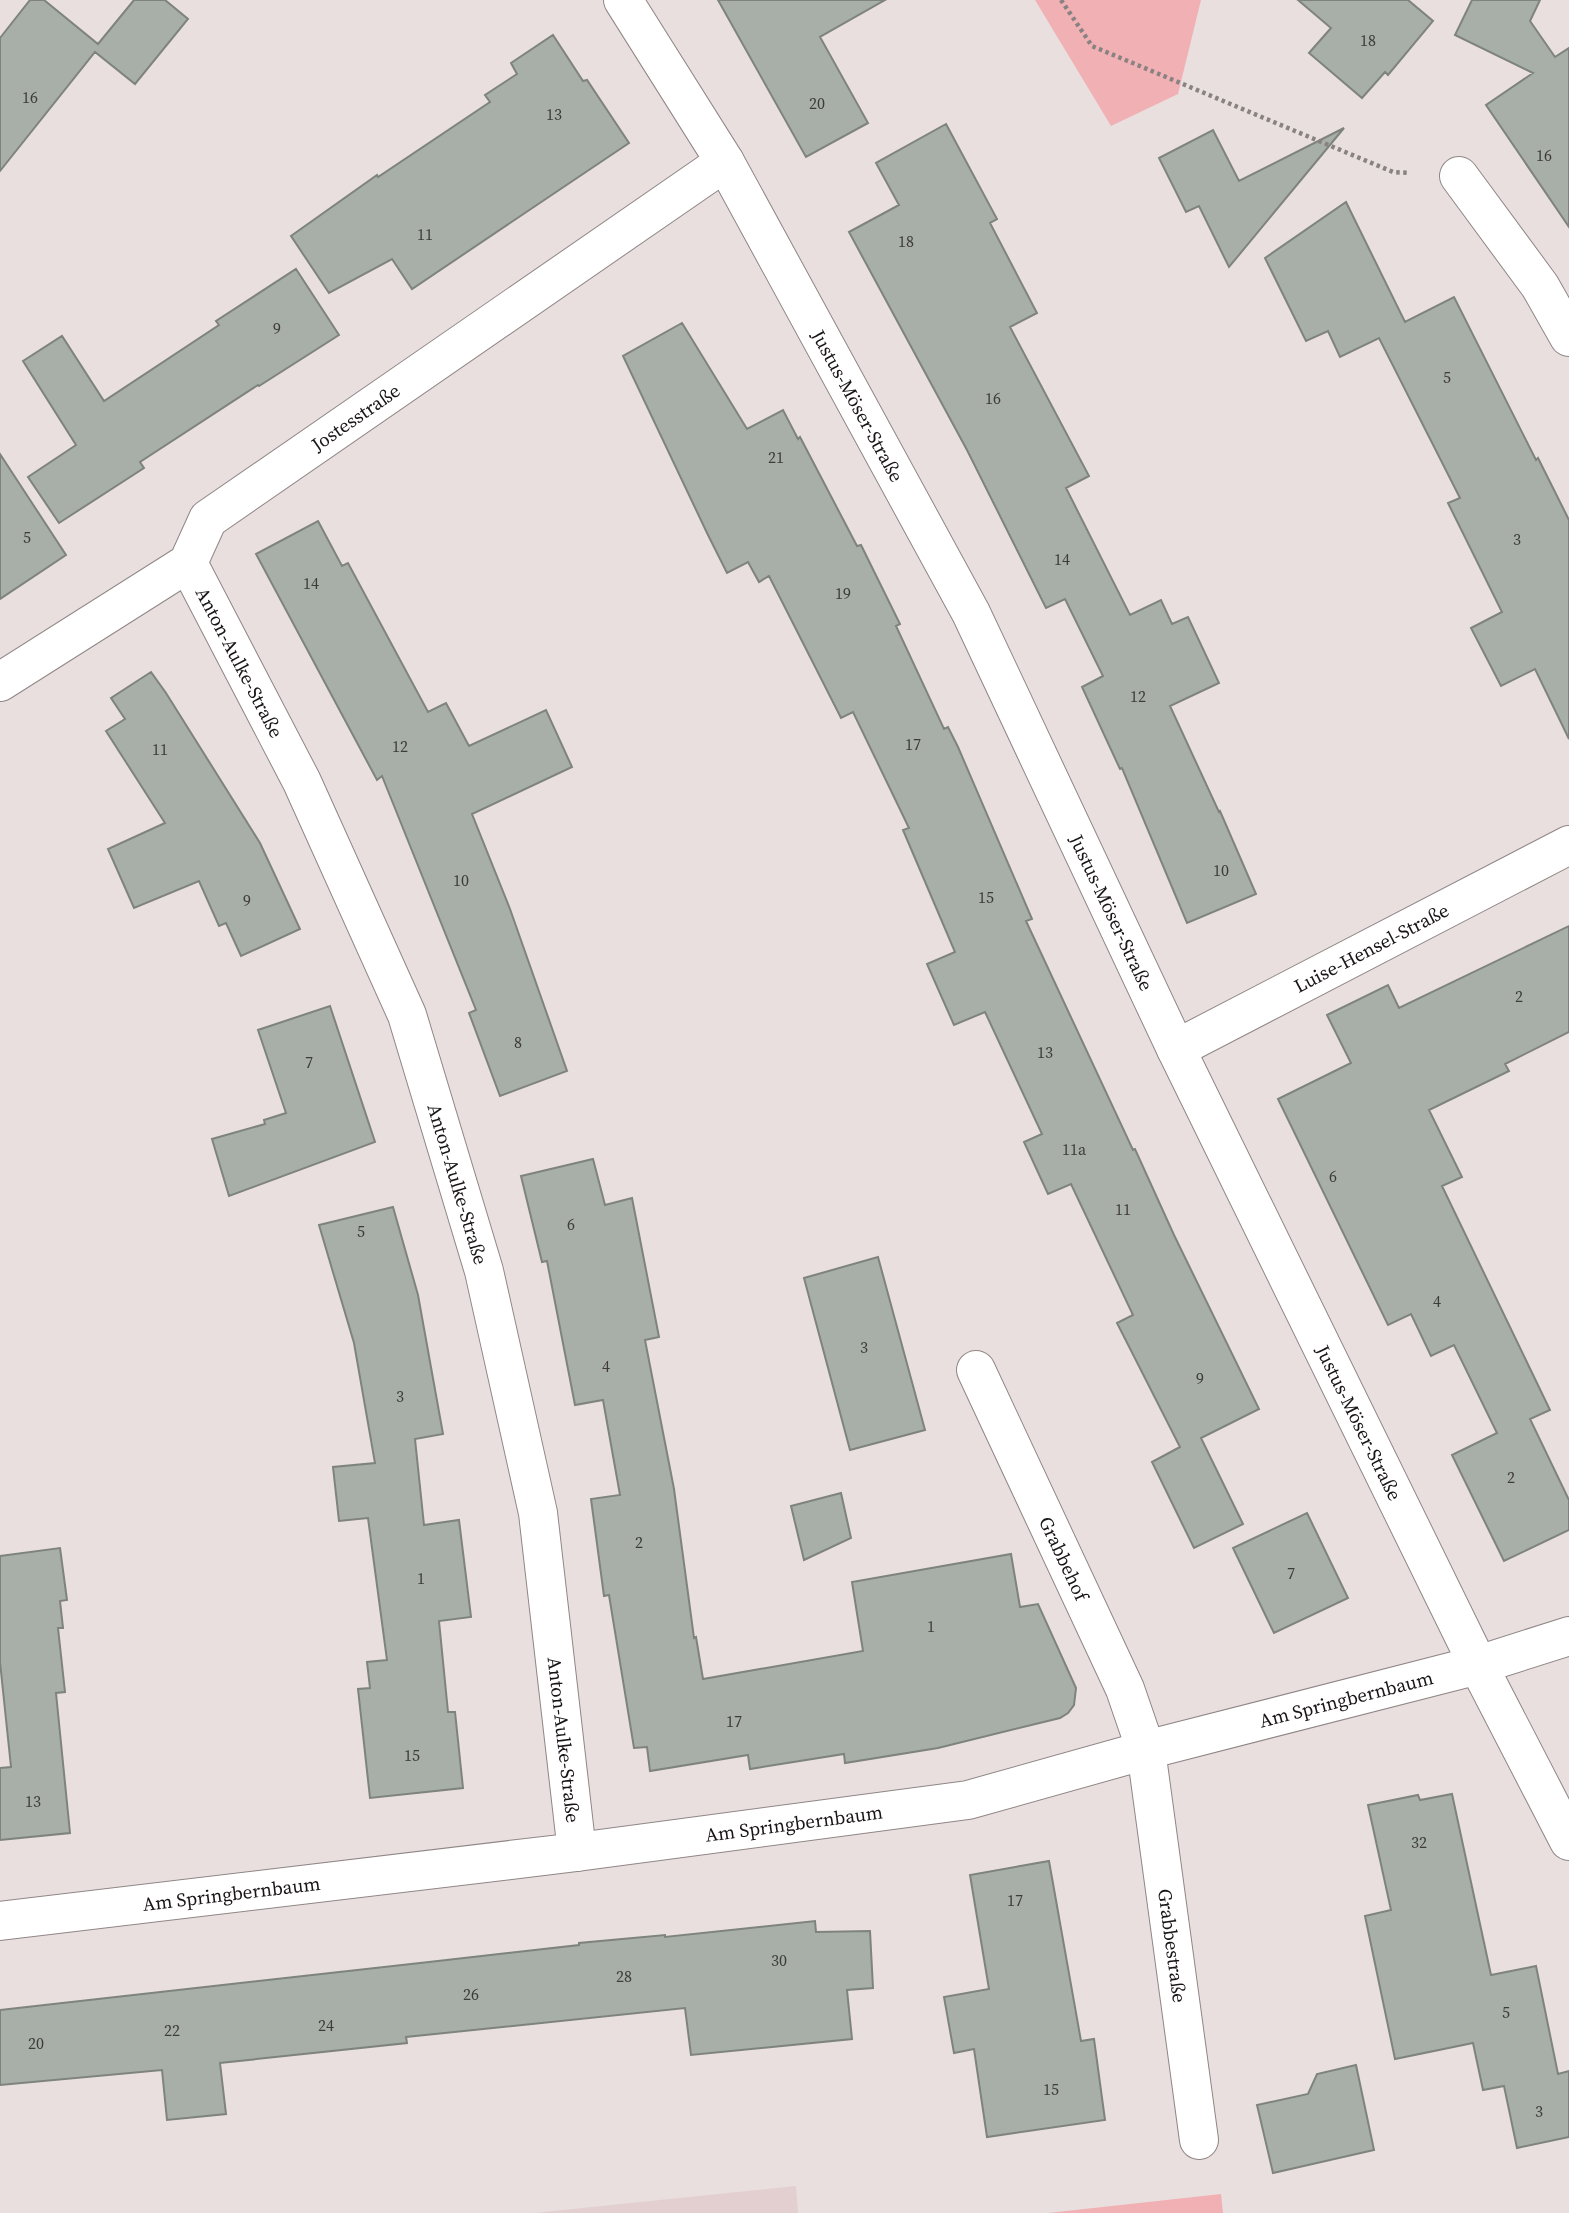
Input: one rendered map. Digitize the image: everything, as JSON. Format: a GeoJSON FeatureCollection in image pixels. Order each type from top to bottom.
{"type":"FeatureCollection","features":[{"type":"Feature","properties":{"kind":"street","name":"Justus-Möser-Straße"},"geometry":{"type":"LineString","coordinates":[[623,0],[725,162],[971,613],[1176,1049],[1478,1665],[1569,1841]]}},
{"type":"Feature","properties":{"kind":"street","name":"Jostesstraße"},"geometry":{"type":"LineString","coordinates":[[188,563],[208,519],[725,162]]}},
{"type":"Feature","properties":{"kind":"street"},"geometry":{"type":"LineString","coordinates":[[1459,176],[1540,286],[1569,337]]}},
{"type":"Feature","properties":{"kind":"street"},"geometry":{"type":"LineString","coordinates":[[0,682],[188,563]]}},
{"type":"Feature","properties":{"kind":"street","name":"Anton-Aulke-Straße"},"geometry":{"type":"LineString","coordinates":[[188,563],[302,782],[407,1015],[484,1271],[538,1513],[577,1852]]}},
{"type":"Feature","properties":{"kind":"street","name":"Luise-Hensel-Straße"},"geometry":{"type":"LineString","coordinates":[[1176,1049],[1569,845]]}},
{"type":"Feature","properties":{"kind":"street","name":"Grabbehof"},"geometry":{"type":"LineString","coordinates":[[976,1370],[1125,1689],[1146,1750]]}},
{"type":"Feature","properties":{"kind":"street","name":"Am Springbernbaum"},"geometry":{"type":"LineString","coordinates":[[0,1921],[577,1852],[968,1800],[1146,1750],[1478,1665],[1569,1636]]}},
{"type":"Feature","properties":{"kind":"street","name":"Grabbestraße"},"geometry":{"type":"LineString","coordinates":[[1146,1750],[1199,2140]]}},
{"type":"Feature","properties":{"kind":"path"},"geometry":{"type":"LineString","coordinates":[[1061,0],[1092,46],[1394,172],[1459,176]]}},
{"type":"Feature","properties":{"kind":"shaded area"},"geometry":{"type":"Polygon","coordinates":[[[1035,0],[1201,0],[1178,94],[1111,126],[1035,0]]]}},
{"type":"Feature","properties":{"kind":"shaded area"},"geometry":{"type":"Polygon","coordinates":[[[796,2186],[798,2213],[534,2213],[796,2186]]]}},
{"type":"Feature","properties":{"kind":"shaded area"},"geometry":{"type":"Polygon","coordinates":[[[1221,2194],[1223,2213],[1048,2213],[1221,2194]]]}},
{"type":"Feature","properties":{"kind":"building"},"geometry":{"type":"Polygon","coordinates":[[[30,0],[44,0],[98,44],[134,0],[165,0],[188,19],[135,84],[95,52],[0,171],[0,38],[30,0]]]}},
{"type":"Feature","properties":{"kind":"building"},"geometry":{"type":"Polygon","coordinates":[[[718,0],[885,0],[820,37],[868,123],[806,157],[718,0]]]}},
{"type":"Feature","properties":{"kind":"building"},"geometry":{"type":"Polygon","coordinates":[[[1298,0],[1408,0],[1433,21],[1388,75],[1385,72],[1362,98],[1309,53],[1331,28],[1298,0]]]}},
{"type":"Feature","properties":{"kind":"building"},"geometry":{"type":"Polygon","coordinates":[[[1472,0],[1540,0],[1530,21],[1555,57],[1569,48],[1569,227],[1486,105],[1533,73],[1455,35],[1472,0]]]}},
{"type":"Feature","properties":{"kind":"building"},"geometry":{"type":"Polygon","coordinates":[[[553,35],[629,143],[412,289],[392,259],[329,293],[291,236],[377,175],[378,177],[490,102],[485,95],[517,74],[511,63],[553,35]]]}},
{"type":"Feature","properties":{"kind":"building"},"geometry":{"type":"Polygon","coordinates":[[[946,124],[997,219],[990,223],[1037,313],[1010,327],[1089,476],[1066,488],[1130,615],[1161,600],[1172,624],[1188,617],[1219,683],[1170,706],[1256,894],[1187,923],[1122,768],[1120,769],[1082,687],[1103,676],[1065,599],[1046,608],[967,450],[849,232],[899,205],[876,163],[946,124]]]}},
{"type":"Feature","properties":{"kind":"building"},"geometry":{"type":"Polygon","coordinates":[[[1344,128],[1229,267],[1199,206],[1186,212],[1159,158],[1213,130],[1239,181],[1344,128]]]}},
{"type":"Feature","properties":{"kind":"building"},"geometry":{"type":"Polygon","coordinates":[[[1346,202],[1405,322],[1454,297],[1569,520],[1569,739],[1535,669],[1501,686],[1471,628],[1502,612],[1448,503],[1460,498],[1379,338],[1340,357],[1328,331],[1306,341],[1265,258],[1346,202]]]}},
{"type":"Feature","properties":{"kind":"building"},"geometry":{"type":"Polygon","coordinates":[[[296,269],[339,335],[140,462],[144,468],[59,523],[28,477],[76,445],[23,361],[62,336],[104,401],[219,325],[216,321],[296,269]]]}},
{"type":"Feature","properties":{"kind":"building"},"geometry":{"type":"Polygon","coordinates":[[[682,323],[747,429],[783,410],[857,546],[861,545],[900,624],[896,626],[944,729],[948,727],[958,747],[1032,919],[1026,921],[1133,1150],[1135,1149],[1259,1409],[1201,1438],[1243,1524],[1194,1548],[1152,1462],[1180,1447],[1117,1323],[1133,1315],[1071,1184],[1048,1194],[1024,1142],[1042,1134],[985,1012],[954,1025],[927,964],[955,952],[903,830],[909,828],[853,712],[841,718],[769,576],[759,582],[748,562],[727,573],[623,356],[682,323]]]}},
{"type":"Feature","properties":{"kind":"building"},"geometry":{"type":"Polygon","coordinates":[[[0,454],[66,555],[0,599],[0,454]]]}},
{"type":"Feature","properties":{"kind":"building"},"geometry":{"type":"Polygon","coordinates":[[[318,521],[342,566],[348,563],[428,712],[446,703],[469,746],[546,710],[572,767],[472,814],[510,909],[567,1071],[500,1096],[469,1013],[476,1010],[382,776],[377,780],[256,554],[318,521]]]}},
{"type":"Feature","properties":{"kind":"building"},"geometry":{"type":"Polygon","coordinates":[[[151,672],[260,843],[300,929],[241,956],[226,923],[219,926],[199,881],[134,908],[108,849],[165,823],[106,731],[125,719],[111,698],[151,672]]]}},
{"type":"Feature","properties":{"kind":"building"},"geometry":{"type":"Polygon","coordinates":[[[1569,926],[1569,1032],[1505,1064],[1509,1071],[1429,1110],[1462,1177],[1442,1186],[1550,1410],[1530,1419],[1569,1500],[1569,1530],[1504,1561],[1452,1455],[1497,1433],[1454,1345],[1431,1356],[1411,1314],[1388,1325],[1278,1099],[1351,1063],[1327,1015],[1388,985],[1399,1008],[1569,926]]]}},
{"type":"Feature","properties":{"kind":"building"},"geometry":{"type":"Polygon","coordinates":[[[330,1006],[375,1142],[229,1196],[212,1139],[265,1124],[264,1120],[286,1113],[258,1030],[330,1006]]]}},
{"type":"Feature","properties":{"kind":"building"},"geometry":{"type":"Polygon","coordinates":[[[593,1159],[605,1205],[632,1198],[659,1337],[645,1340],[674,1489],[694,1638],[696,1637],[703,1679],[863,1651],[852,1582],[1011,1554],[1020,1607],[1038,1604],[1076,1688],[1074,1705],[1068,1713],[1060,1718],[938,1748],[845,1763],[844,1754],[750,1769],[748,1755],[650,1771],[647,1747],[634,1748],[609,1595],[604,1596],[591,1499],[620,1495],[603,1400],[575,1405],[547,1261],[542,1262],[521,1176],[593,1159]]]}},
{"type":"Feature","properties":{"kind":"building"},"geometry":{"type":"Polygon","coordinates":[[[393,1207],[418,1295],[443,1434],[415,1439],[424,1525],[459,1520],[471,1617],[439,1621],[448,1712],[455,1712],[463,1788],[370,1798],[358,1689],[370,1688],[367,1662],[387,1660],[368,1518],[339,1521],[333,1467],[375,1463],[354,1343],[319,1225],[393,1207]]]}},
{"type":"Feature","properties":{"kind":"building"},"geometry":{"type":"Polygon","coordinates":[[[878,1257],[925,1430],[850,1450],[804,1278],[878,1257]]]}},
{"type":"Feature","properties":{"kind":"building"},"geometry":{"type":"Polygon","coordinates":[[[841,1493],[851,1538],[804,1560],[791,1506],[841,1493]]]}},
{"type":"Feature","properties":{"kind":"building"},"geometry":{"type":"Polygon","coordinates":[[[1307,1513],[1348,1598],[1274,1633],[1233,1548],[1307,1513]]]}},
{"type":"Feature","properties":{"kind":"building"},"geometry":{"type":"Polygon","coordinates":[[[60,1548],[67,1600],[60,1601],[63,1628],[58,1628],[65,1692],[56,1693],[70,1833],[0,1840],[0,1768],[11,1767],[0,1662],[0,1556],[60,1548]]]}},
{"type":"Feature","properties":{"kind":"building"},"geometry":{"type":"Polygon","coordinates":[[[1452,1794],[1491,1975],[1536,1966],[1558,2074],[1569,2071],[1569,2137],[1517,2148],[1504,2086],[1483,2090],[1473,2043],[1395,2059],[1365,1916],[1391,1910],[1368,1805],[1418,1795],[1420,1800],[1452,1794]]]}},
{"type":"Feature","properties":{"kind":"building"},"geometry":{"type":"Polygon","coordinates":[[[1049,1861],[1081,2041],[1094,2039],[1105,2120],[987,2137],[974,2049],[954,2053],[944,1997],[989,1989],[970,1875],[1049,1861]]]}},
{"type":"Feature","properties":{"kind":"building"},"geometry":{"type":"Polygon","coordinates":[[[815,1921],[816,1932],[870,1931],[873,1988],[847,1990],[852,2039],[691,2055],[685,2008],[406,2037],[407,2043],[220,2063],[226,2114],[167,2120],[162,2070],[0,2085],[0,2010],[579,1943],[815,1921]]]}},
{"type":"Feature","properties":{"kind":"building"},"geometry":{"type":"Polygon","coordinates":[[[1356,2065],[1374,2150],[1273,2173],[1257,2105],[1308,2094],[1317,2074],[1356,2065]]]}}]}
